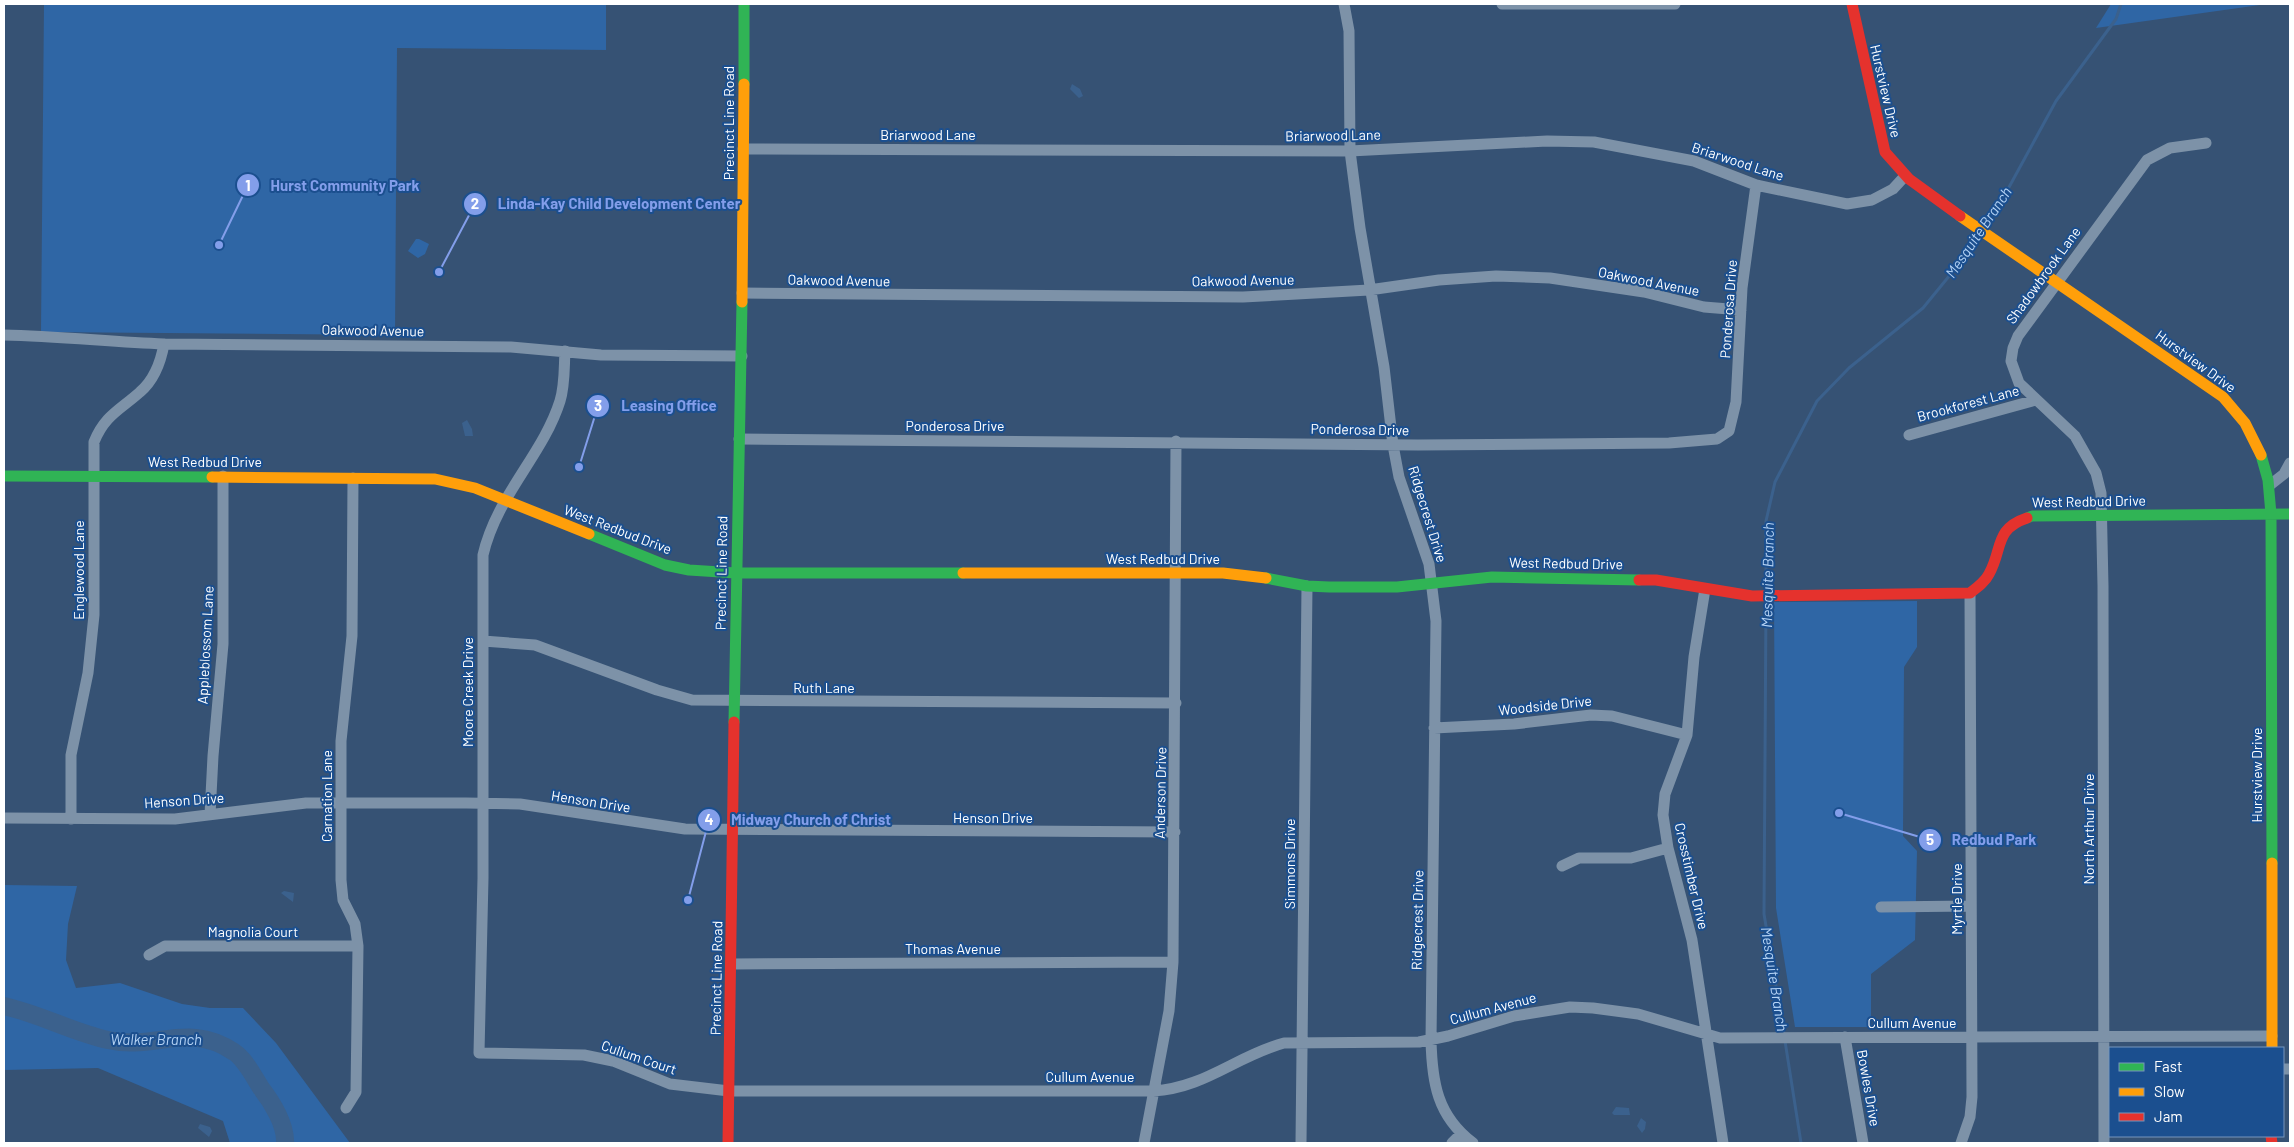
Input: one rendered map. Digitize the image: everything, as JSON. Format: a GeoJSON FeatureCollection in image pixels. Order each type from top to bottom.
{"type":"FeatureCollection","features":[{"type":"Feature","properties":{"kind":"street","name":"Precinct Line Road"},"geometry":{"type":"LineString","coordinates":[[728,1143],[736,572],[742,356],[744,4]]}},
{"type":"Feature","properties":{"kind":"street","name":"Ridgecrest Drive"},"geometry":{"type":"LineString","coordinates":[[1344,4],[1349,31],[1350,151],[1369,290],[1384,368],[1393,445],[1399,477],[1429,564],[1436,621],[1431,1040],[1433,1083],[1450,1119],[1461,1134],[1474,1143]]}},
{"type":"Feature","properties":{"kind":"street"},"geometry":{"type":"LineString","coordinates":[[1502,4],[1675,4]]}},
{"type":"Feature","properties":{"kind":"street","name":"Hurstview Drive"},"geometry":{"type":"LineString","coordinates":[[1852,4],[1882,144],[1885,152],[1905,176],[1996,242],[2223,397],[2246,423],[2256,439],[2263,456],[2270,485],[2271,514],[2272,1047]]}},
{"type":"Feature","properties":{"kind":"street","name":"Briarwood Lane"},"geometry":{"type":"LineString","coordinates":[[743,149],[1350,151],[1547,141],[1594,142],[1694,161],[1756,185],[1847,204],[1872,200],[1893,189],[1905,176]]}},
{"type":"Feature","properties":{"kind":"street","name":"Shadowbrook Lane"},"geometry":{"type":"LineString","coordinates":[[2102,515],[2097,479],[2087,454],[2075,436],[2019,383],[2013,372],[2013,348],[2018,336],[2056,282],[2147,160],[2170,148],[2206,143]]}},
{"type":"Feature","properties":{"kind":"street","name":"Ponderosa Drive"},"geometry":{"type":"LineString","coordinates":[[739,439],[1176,441],[1393,445],[1669,443],[1717,440],[1729,431],[1736,402],[1741,310],[1756,185]]}},
{"type":"Feature","properties":{"kind":"street","name":"Oakwood Avenue"},"geometry":{"type":"LineString","coordinates":[[742,293],[1233,297],[1369,290],[1440,280],[1496,276],[1550,278],[1644,292],[1704,307],[1741,310]]}},
{"type":"Feature","properties":{"kind":"street","name":"Oakwood Avenue"},"geometry":{"type":"LineString","coordinates":[[4,336],[62,336],[119,343],[511,347],[601,355],[742,356]]}},
{"type":"Feature","properties":{"kind":"street","name":"Englewood Lane"},"geometry":{"type":"LineString","coordinates":[[71,819],[71,755],[88,673],[94,615],[92,475],[94,442],[107,418],[141,391],[151,379],[164,344]]}},
{"type":"Feature","properties":{"kind":"street","name":"Moore Creek Drive"},"geometry":{"type":"LineString","coordinates":[[479,1053],[483,804],[483,555],[487,537],[504,499],[542,437],[560,401],[565,351]]}},
{"type":"Feature","properties":{"kind":"street","name":"Brookforest Lane"},"geometry":{"type":"LineString","coordinates":[[1909,435],[2036,400]]}},
{"type":"Feature","properties":{"kind":"street","name":"Anderson Drive"},"geometry":{"type":"LineString","coordinates":[[1144,1143],[1169,1011],[1173,962],[1176,703],[1176,441]]}},
{"type":"Feature","properties":{"kind":"street"},"geometry":{"type":"LineString","coordinates":[[2270,485],[2284,474],[2290,463]]}},
{"type":"Feature","properties":{"kind":"street","name":"West Redbud Drive"},"geometry":{"type":"LineString","coordinates":[[4,476],[92,475],[435,479],[475,488],[665,565],[689,570],[736,572],[1176,573],[1258,576],[1307,586],[1397,587],[1492,577],[1656,580],[1752,596],[1970,592],[1981,587],[1990,575],[1994,566],[1998,542],[2010,524],[2021,518],[2032,516],[2290,514]]}},
{"type":"Feature","properties":{"kind":"street","name":"Appleblossom Lane"},"geometry":{"type":"LineString","coordinates":[[210,816],[213,756],[224,644],[223,476]]}},
{"type":"Feature","properties":{"kind":"street","name":"Carnation Lane"},"geometry":{"type":"LineString","coordinates":[[346,1108],[356,1092],[358,946],[355,924],[341,890],[341,741],[352,636],[352,478]]}},
{"type":"Feature","properties":{"kind":"street","name":"North Arthur Drive"},"geometry":{"type":"LineString","coordinates":[[2102,515],[2104,1143]]}},
{"type":"Feature","properties":{"kind":"street","name":"Simmons Drive"},"geometry":{"type":"LineString","coordinates":[[1301,1143],[1307,586]]}},
{"type":"Feature","properties":{"kind":"street","name":"Crosstimber Drive"},"geometry":{"type":"LineString","coordinates":[[1704,589],[1694,657],[1687,735],[1665,794],[1663,815],[1668,848],[1692,940],[1723,1143]]}},
{"type":"Feature","properties":{"kind":"street","name":"Myrtle Drive"},"geometry":{"type":"LineString","coordinates":[[1961,1143],[1970,1117],[1972,1097],[1970,592]]}},
{"type":"Feature","properties":{"kind":"street","name":"Ruth Lane"},"geometry":{"type":"LineString","coordinates":[[482,641],[535,645],[692,700],[734,702],[1176,703]]}},
{"type":"Feature","properties":{"kind":"street","name":"Woodside Drive"},"geometry":{"type":"LineString","coordinates":[[1434,728],[1514,724],[1591,715],[1612,716],[1687,735]]}},
{"type":"Feature","properties":{"kind":"street","name":"Henson Drive"},"geometry":{"type":"LineString","coordinates":[[4,818],[174,818],[210,816],[286,804],[341,802],[520,804],[656,826],[733,831],[1175,832]]}},
{"type":"Feature","properties":{"kind":"street"},"geometry":{"type":"LineString","coordinates":[[1562,866],[1579,858],[1631,858],[1668,848]]}},
{"type":"Feature","properties":{"kind":"street"},"geometry":{"type":"LineString","coordinates":[[1881,906],[1971,906]]}},
{"type":"Feature","properties":{"kind":"street","name":"Magnolia Court"},"geometry":{"type":"LineString","coordinates":[[149,955],[165,946],[358,946]]}},
{"type":"Feature","properties":{"kind":"street","name":"Thomas Avenue"},"geometry":{"type":"LineString","coordinates":[[732,964],[1173,962]]}},
{"type":"Feature","properties":{"kind":"street","name":"Cullum Avenue"},"geometry":{"type":"LineString","coordinates":[[729,1091],[1153,1091],[1185,1087],[1267,1047],[1284,1043],[1431,1040],[1514,1016],[1546,1009],[1570,1007],[1638,1014],[1706,1035],[1730,1038],[2272,1036]]}},
{"type":"Feature","properties":{"kind":"street","name":"Bowles Drive"},"geometry":{"type":"LineString","coordinates":[[1845,1037],[1863,1143]]}},
{"type":"Feature","properties":{"kind":"street","name":"Cullum Court"},"geometry":{"type":"LineString","coordinates":[[479,1053],[584,1055],[613,1061],[670,1084],[729,1091]]}},
{"type":"Feature","properties":{"kind":"street"},"geometry":{"type":"LineString","coordinates":[[1452,1143],[1461,1134]]}},
{"type":"Feature","properties":{"kind":"shaded area"},"geometry":{"type":"Polygon","coordinates":[[[44,4],[606,4],[606,50],[397,48],[395,335],[41,332],[44,4]]]}},
{"type":"Feature","properties":{"kind":"shaded area"},"geometry":{"type":"Polygon","coordinates":[[[2111,4],[2267,4],[2096,28],[2111,4]]]}},
{"type":"Feature","properties":{"kind":"shaded area"},"geometry":{"type":"Polygon","coordinates":[[[1072,84],[1080,89],[1083,96],[1079,98],[1070,89],[1072,84]]]}},
{"type":"Feature","properties":{"kind":"shaded area"},"geometry":{"type":"Polygon","coordinates":[[[416,239],[429,244],[425,254],[418,258],[408,251],[416,239]]]}},
{"type":"Feature","properties":{"kind":"shaded area"},"geometry":{"type":"Polygon","coordinates":[[[467,420],[472,429],[473,436],[465,436],[462,423],[467,420]]]}},
{"type":"Feature","properties":{"kind":"shaded area"},"geometry":{"type":"Polygon","coordinates":[[[1917,601],[1917,647],[1904,667],[1903,836],[1917,851],[1915,940],[1871,974],[1871,1027],[1795,1027],[1776,908],[1774,602],[1917,601]]]}},
{"type":"Feature","properties":{"kind":"shaded area"},"geometry":{"type":"Polygon","coordinates":[[[4,885],[77,886],[68,924],[66,960],[76,988],[120,983],[182,1004],[210,1008],[243,1008],[276,1043],[350,1143],[230,1143],[223,1121],[98,1068],[4,1070],[4,885]]]}},
{"type":"Feature","properties":{"kind":"shaded area"},"geometry":{"type":"Polygon","coordinates":[[[284,891],[294,893],[293,902],[281,893],[284,891]]]}},
{"type":"Feature","properties":{"kind":"shaded area"},"geometry":{"type":"Polygon","coordinates":[[[1616,1107],[1629,1108],[1630,1115],[1614,1115],[1612,1113],[1616,1107]]]}},
{"type":"Feature","properties":{"kind":"shaded area"},"geometry":{"type":"Polygon","coordinates":[[[1641,1118],[1646,1122],[1642,1133],[1637,1126],[1641,1118]]]}},
{"type":"Feature","properties":{"kind":"shaded area"},"geometry":{"type":"Polygon","coordinates":[[[200,1124],[210,1127],[212,1131],[209,1137],[198,1128],[200,1124]]]}},
{"type":"Feature","properties":{"kind":"waterway","name":"Mesquite Branch"},"geometry":{"type":"LineString","coordinates":[[1983,228],[2002,200],[2056,101],[2116,19],[2121,4]]}},
{"type":"Feature","properties":{"kind":"waterway","name":"Mesquite Branch"},"geometry":{"type":"LineString","coordinates":[[1766,591],[1766,521],[1775,482],[1817,401],[1849,368],[1923,308],[1959,264],[1978,235]]}},
{"type":"Feature","properties":{"kind":"waterway","name":"Mesquite Branch"},"geometry":{"type":"LineString","coordinates":[[1766,600],[1764,914],[1784,1034]]}},
{"type":"Feature","properties":{"kind":"waterway","name":"Walker Branch"},"geometry":{"type":"LineString","coordinates":[[4,1006],[108,1040],[141,1042],[186,1037],[218,1043],[238,1055],[249,1068],[278,1114],[285,1136],[285,1143]]}},
{"type":"Feature","properties":{"kind":"waterway","name":"Mesquite Branch"},"geometry":{"type":"LineString","coordinates":[[1785,1041],[1801,1143]]}},
{"type":"Feature","properties":{"kind":"traffic: fast"},"geometry":{"type":"LineString","coordinates":[[744,4],[744,84]]}},
{"type":"Feature","properties":{"kind":"traffic: fast"},"geometry":{"type":"LineString","coordinates":[[734,722],[742,302]]}},
{"type":"Feature","properties":{"kind":"traffic: fast"},"geometry":{"type":"LineString","coordinates":[[2261,455],[2268,480],[2271,514],[2272,863]]}},
{"type":"Feature","properties":{"kind":"traffic: fast"},"geometry":{"type":"LineString","coordinates":[[4,476],[212,477]]}},
{"type":"Feature","properties":{"kind":"traffic: fast"},"geometry":{"type":"LineString","coordinates":[[2027,518],[2032,516],[2290,514]]}},
{"type":"Feature","properties":{"kind":"traffic: fast"},"geometry":{"type":"LineString","coordinates":[[589,534],[665,565],[689,570],[736,573],[963,573]]}},
{"type":"Feature","properties":{"kind":"traffic: fast"},"geometry":{"type":"LineString","coordinates":[[1266,578],[1307,586],[1329,587],[1397,587],[1492,577],[1639,580]]}},
{"type":"Feature","properties":{"kind":"traffic: slow"},"geometry":{"type":"LineString","coordinates":[[742,302],[744,84]]}},
{"type":"Feature","properties":{"kind":"traffic: slow"},"geometry":{"type":"LineString","coordinates":[[1960,216],[2223,397],[2245,423],[2261,455]]}},
{"type":"Feature","properties":{"kind":"traffic: slow"},"geometry":{"type":"LineString","coordinates":[[212,477],[435,479],[475,488],[589,534]]}},
{"type":"Feature","properties":{"kind":"traffic: slow"},"geometry":{"type":"LineString","coordinates":[[963,573],[1223,573],[1266,578]]}},
{"type":"Feature","properties":{"kind":"traffic: slow"},"geometry":{"type":"LineString","coordinates":[[2272,863],[2272,1047]]}},
{"type":"Feature","properties":{"kind":"traffic: jam"},"geometry":{"type":"LineString","coordinates":[[1852,4],[1885,152],[1909,179],[1960,216]]}},
{"type":"Feature","properties":{"kind":"traffic: jam"},"geometry":{"type":"LineString","coordinates":[[1639,580],[1656,580],[1752,596],[1970,593],[1987,577],[2004,534],[2016,523],[2027,518]]}},
{"type":"Feature","properties":{"kind":"traffic: jam"},"geometry":{"type":"LineString","coordinates":[[728,1143],[734,722]]}},
{"type":"Feature","properties":{"kind":"traffic: jam"},"geometry":{"type":"LineString","coordinates":[[2271,1137],[2272,1143]]}},
{"type":"Feature","properties":{"kind":"place","name":"Hurst Community Park"},"geometry":{"type":"Point","coordinates":[219,245]}},
{"type":"Feature","properties":{"kind":"place","name":"Linda-Kay Child Development Center"},"geometry":{"type":"Point","coordinates":[439,272]}},
{"type":"Feature","properties":{"kind":"place","name":"Leasing Office"},"geometry":{"type":"Point","coordinates":[579,467]}},
{"type":"Feature","properties":{"kind":"place","name":"Redbud Park"},"geometry":{"type":"Point","coordinates":[1839,813]}},
{"type":"Feature","properties":{"kind":"place","name":"Midway Church of Christ"},"geometry":{"type":"Point","coordinates":[688,900]}}]}
